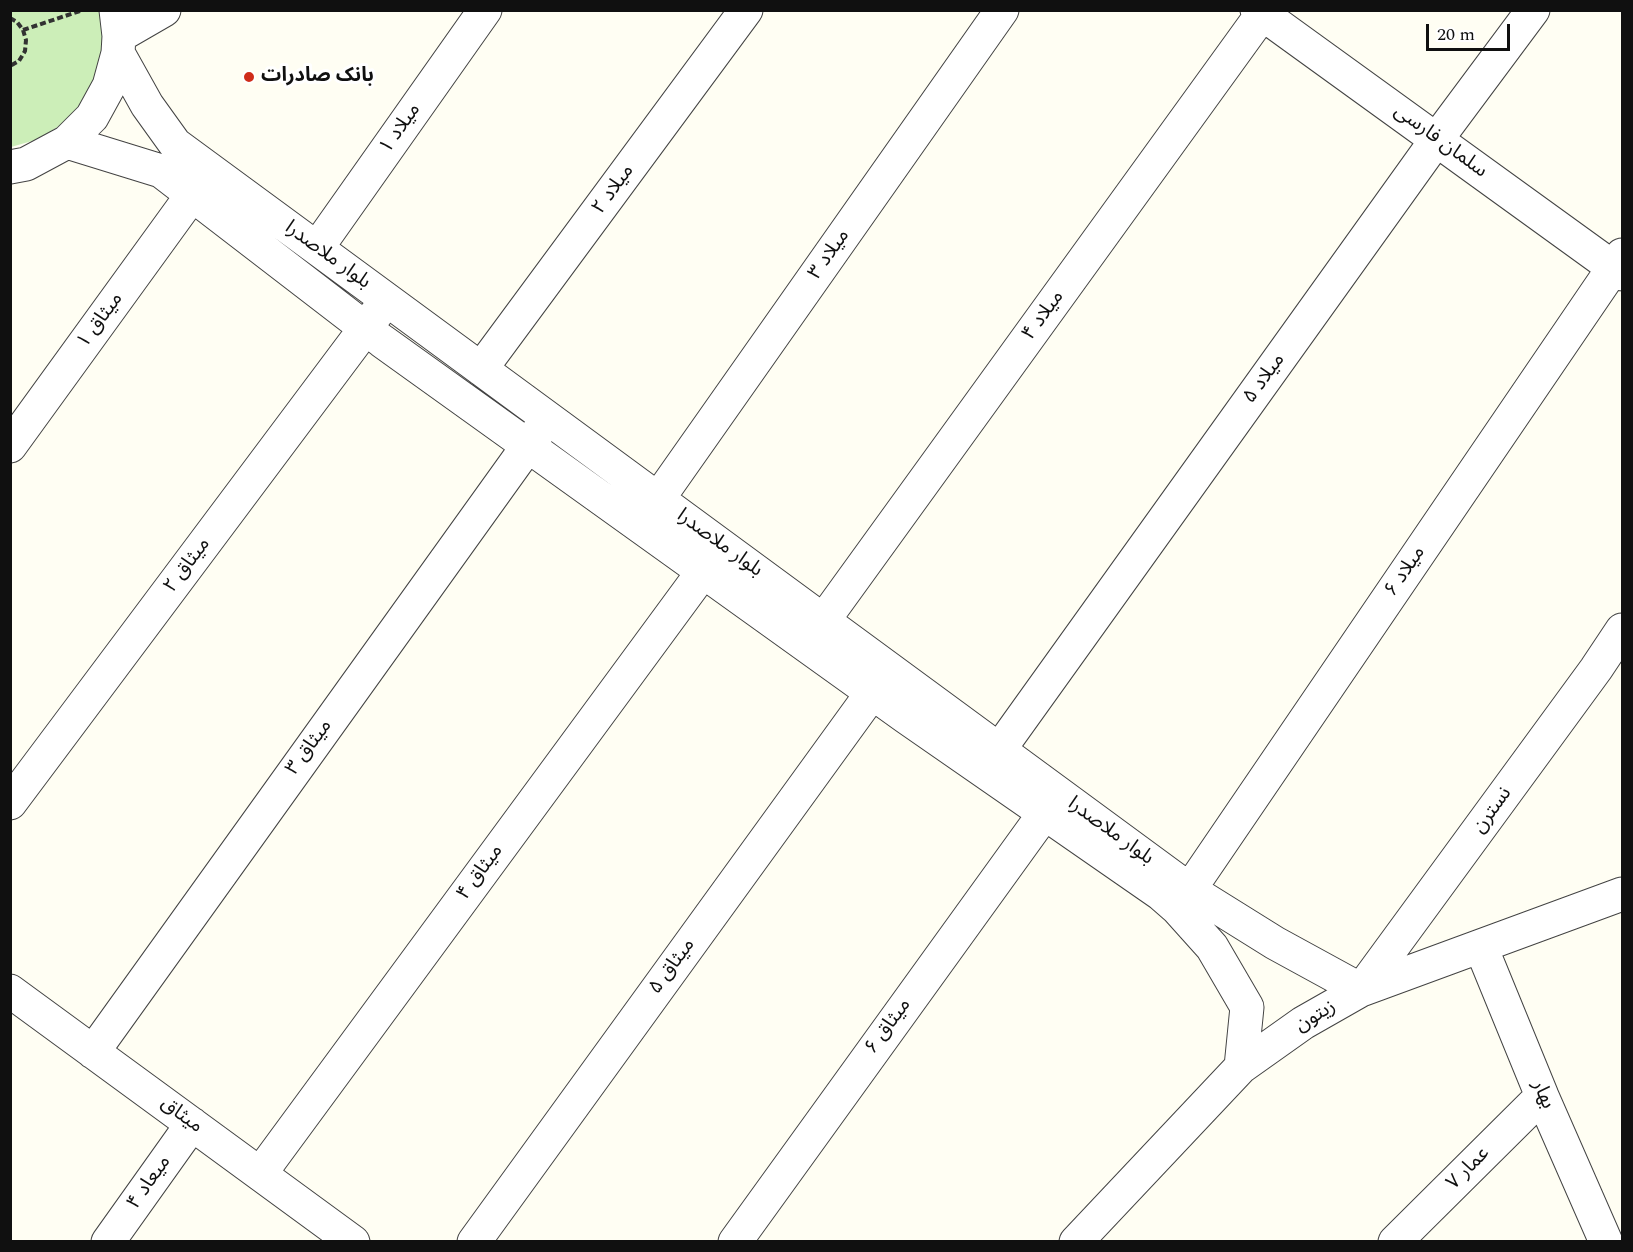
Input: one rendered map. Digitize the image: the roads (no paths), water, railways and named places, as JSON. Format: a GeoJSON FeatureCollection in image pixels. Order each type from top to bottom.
{"type":"FeatureCollection","features":[{"type":"Feature","properties":{"kind":"street"},"geometry":{"type":"LineString","coordinates":[[10,167],[26,164],[68,142],[92,117],[109,86],[118,33],[164,10]]}},
{"type":"Feature","properties":{"kind":"street","name":"میلاد ۱"},"geometry":{"type":"LineString","coordinates":[[317,248],[485,10]]}},
{"type":"Feature","properties":{"kind":"street","name":"میلاد ۲"},"geometry":{"type":"LineString","coordinates":[[482,369],[746,10]]}},
{"type":"Feature","properties":{"kind":"street","name":"میلاد ۳"},"geometry":{"type":"LineString","coordinates":[[658,499],[1002,10]]}},
{"type":"Feature","properties":{"kind":"street","name":"میلاد ۵"},"geometry":{"type":"LineString","coordinates":[[999,750],[1437,139],[1533,10]]}},
{"type":"Feature","properties":{"kind":"street","name":"سلمان فارسی"},"geometry":{"type":"LineString","coordinates":[[1262,12],[1437,139],[1620,265]]}},
{"type":"Feature","properties":{"kind":"street","name":"میلاد ۴"},"geometry":{"type":"LineString","coordinates":[[823,621],[1262,12]]}},
{"type":"Feature","properties":{"kind":"street","name":"بلوار ملاصدرا"},"geometry":{"type":"LineString","coordinates":[[118,33],[147,105],[175,144],[170,159],[192,195],[365,328],[527,445],[712,559],[823,621],[880,681],[999,750],[1051,803]]}},
{"type":"Feature","properties":{"kind":"street","name":"بلوار ملاصدرا"},"geometry":{"type":"LineString","coordinates":[[68,142],[170,159],[317,248],[658,499],[712,559],[1051,803],[1161,894],[1184,899],[1275,943],[1361,990]]}},
{"type":"Feature","properties":{"kind":"street","name":"میثاق ۱"},"geometry":{"type":"LineString","coordinates":[[10,446],[192,195]]}},
{"type":"Feature","properties":{"kind":"street","name":"میلاد ۶"},"geometry":{"type":"LineString","coordinates":[[1184,899],[1620,265]]}},
{"type":"Feature","properties":{"kind":"street","name":"میثاق ۲"},"geometry":{"type":"LineString","coordinates":[[10,803],[387,299]]}},
{"type":"Feature","properties":{"kind":"street","name":"میثاق ۳"},"geometry":{"type":"LineString","coordinates":[[93,1052],[548,418]]}},
{"type":"Feature","properties":{"kind":"street","name":"میثاق ۴"},"geometry":{"type":"LineString","coordinates":[[260,1174],[712,559]]}},
{"type":"Feature","properties":{"kind":"street","name":"نسترن"},"geometry":{"type":"LineString","coordinates":[[1361,990],[1623,630]]}},
{"type":"Feature","properties":{"kind":"street","name":"میثاق ۵"},"geometry":{"type":"LineString","coordinates":[[474,1242],[880,681]]}},
{"type":"Feature","properties":{"kind":"street","name":"میثاق ۶"},"geometry":{"type":"LineString","coordinates":[[735,1242],[1051,803]]}},
{"type":"Feature","properties":{"kind":"street","name":"زیتون"},"geometry":{"type":"LineString","coordinates":[[1076,1242],[1241,1067],[1304,1023],[1361,990],[1623,894]]}},
{"type":"Feature","properties":{"kind":"street","name":"بلوار ملاصدرا"},"geometry":{"type":"LineString","coordinates":[[1184,899],[1247,1007],[1241,1067]]}},
{"type":"Feature","properties":{"kind":"street","name":"بهار"},"geometry":{"type":"LineString","coordinates":[[1481,947],[1542,1096],[1606,1242]]}},
{"type":"Feature","properties":{"kind":"street","name":"میثاق"},"geometry":{"type":"LineString","coordinates":[[14,1001],[93,1052],[352,1242]]}},
{"type":"Feature","properties":{"kind":"street","name":"عمار ۷"},"geometry":{"type":"LineString","coordinates":[[1395,1242],[1542,1096]]}},
{"type":"Feature","properties":{"kind":"street","name":"میعاد ۴"},"geometry":{"type":"LineString","coordinates":[[108,1242],[192,1124]]}},
{"type":"Feature","properties":{"kind":"place","name":"بانک صادرات"},"geometry":{"type":"Point","coordinates":[249,77]}}]}
